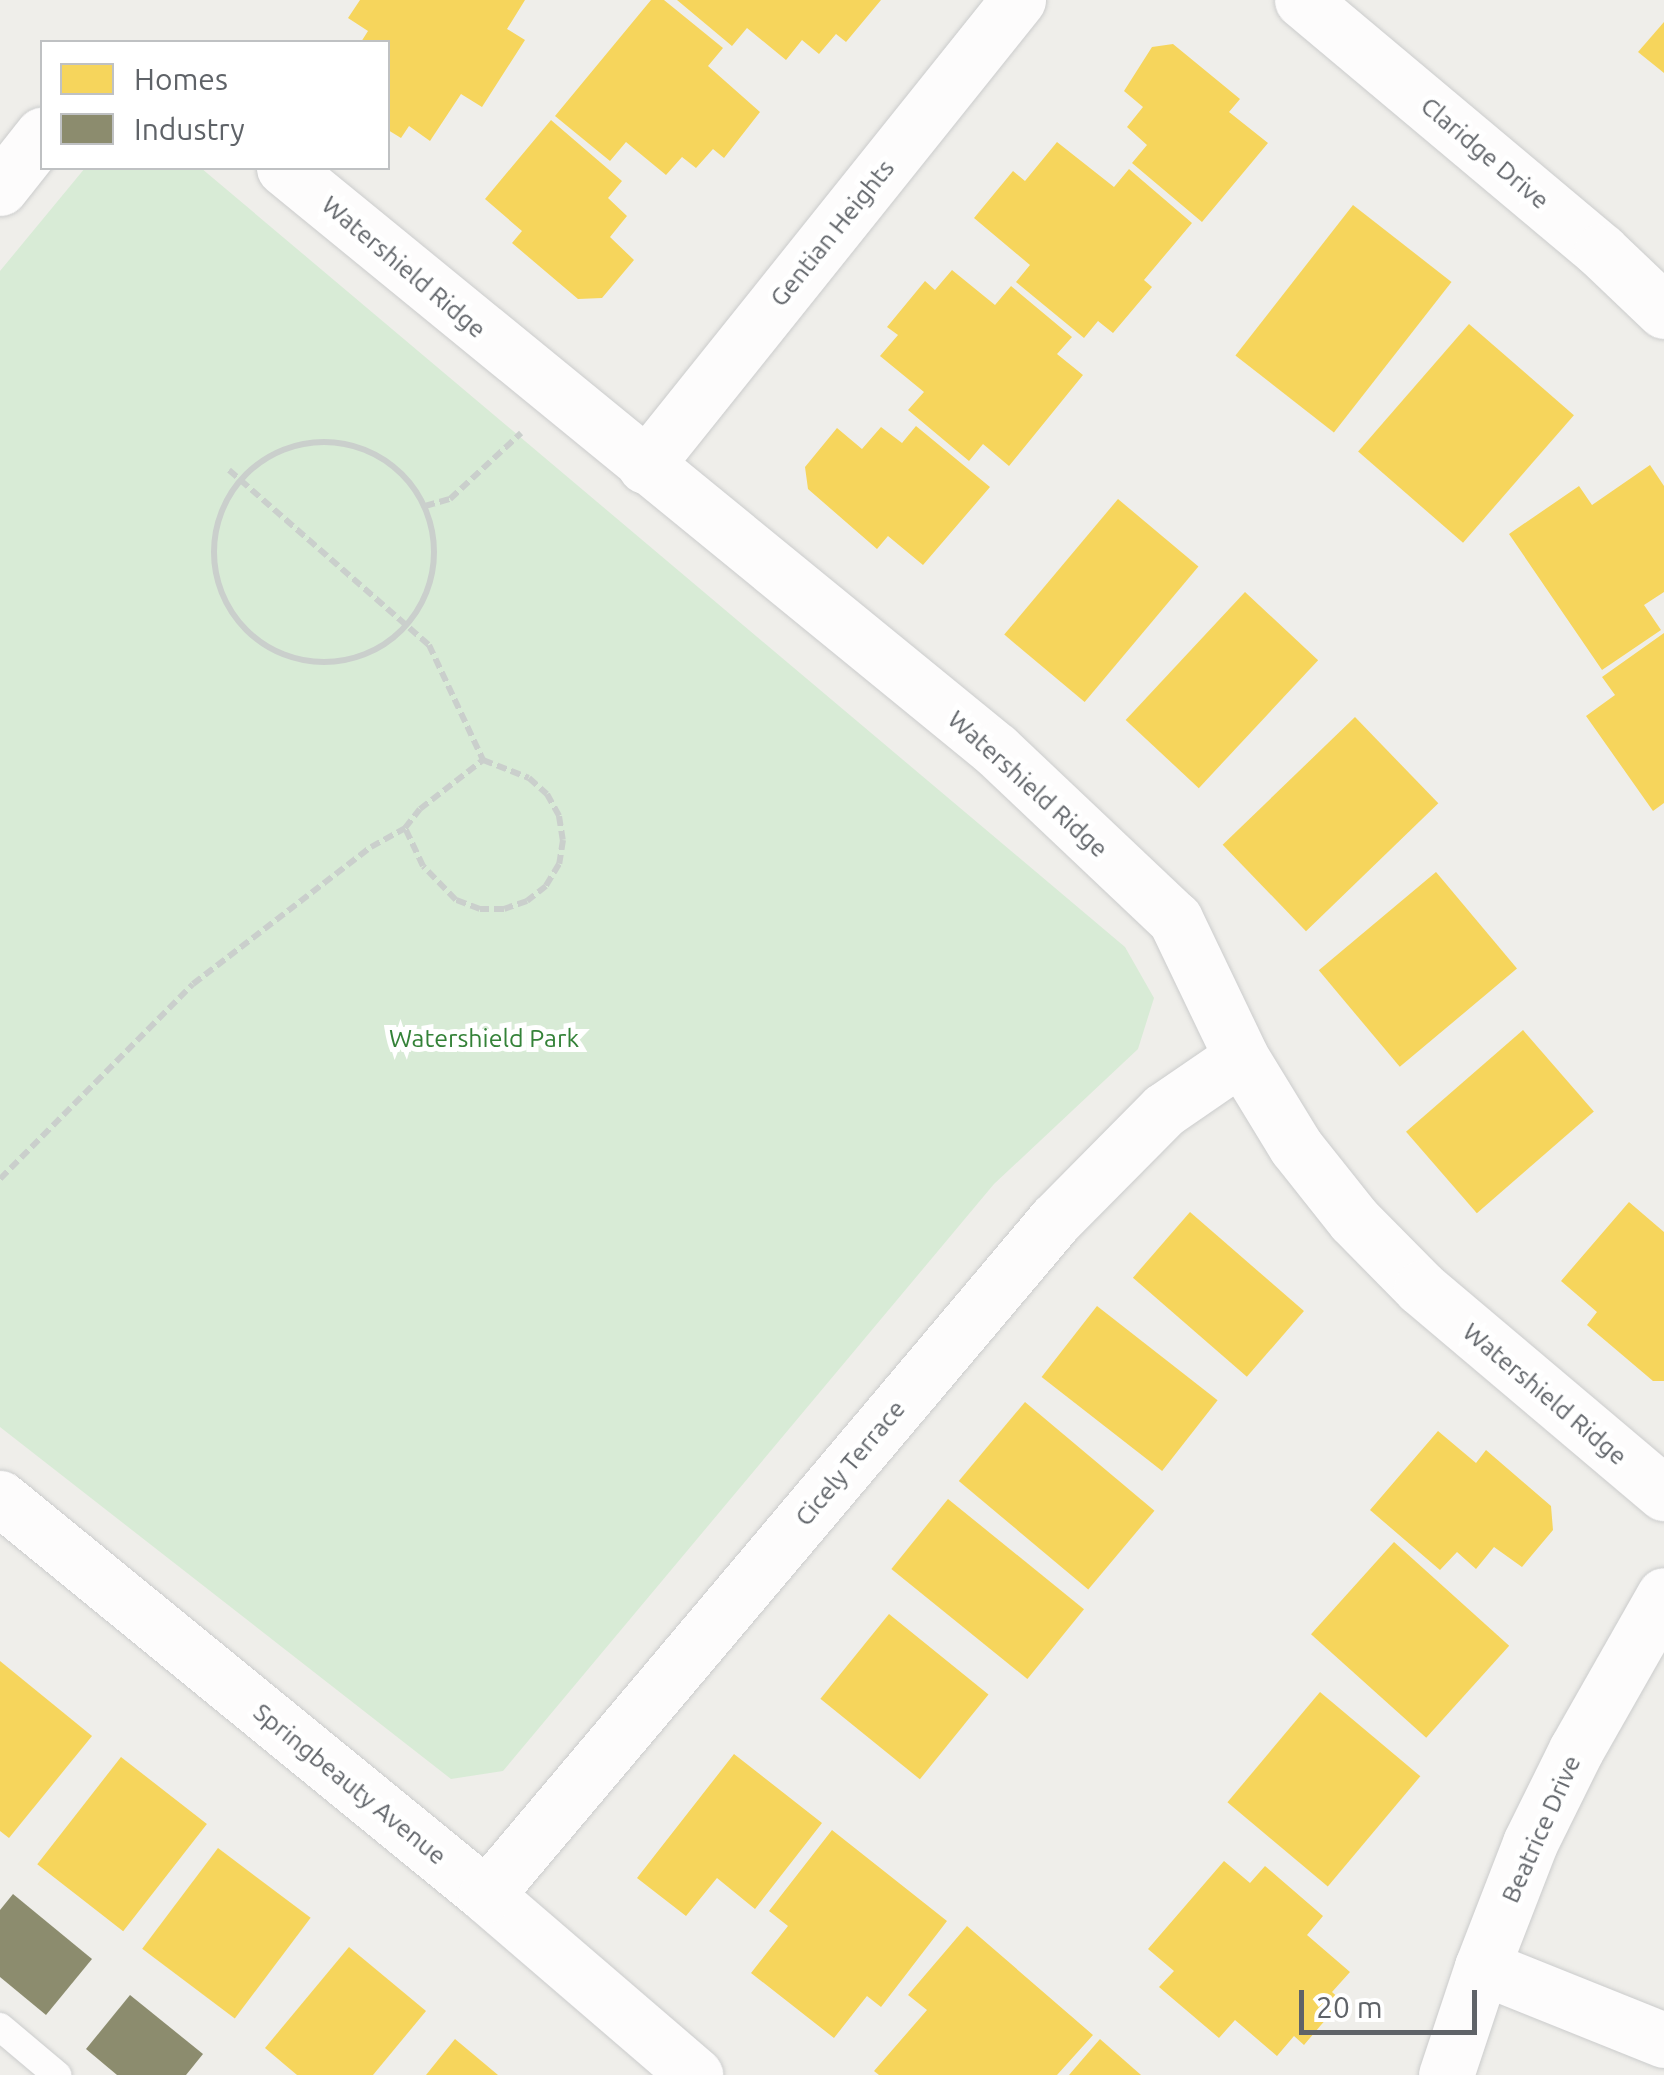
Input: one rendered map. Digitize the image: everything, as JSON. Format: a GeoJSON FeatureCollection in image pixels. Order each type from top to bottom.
{"type":"FeatureCollection","features":[{"type":"Feature","properties":{"kind":"street","name":"Gentian Heights"},"geometry":{"type":"LineString","coordinates":[[645,466],[1018,0]]}},
{"type":"Feature","properties":{"kind":"street","name":"Claridge Drive"},"geometry":{"type":"LineString","coordinates":[[1302,0],[1600,251],[1664,311]]}},
{"type":"Feature","properties":{"kind":"street"},"geometry":{"type":"LineString","coordinates":[[0,188],[40,138]]}},
{"type":"Feature","properties":{"kind":"street","name":"Watershield Ridge"},"geometry":{"type":"LineString","coordinates":[[286,170],[996,750],[1175,919],[1241,1056],[1296,1148],[1354,1220],[1421,1288],[1664,1494]]}},
{"type":"Feature","properties":{"kind":"street","name":"Cicely Terrace"},"geometry":{"type":"LineString","coordinates":[[486,1896],[1055,1220],[1164,1110],[1241,1056]]}},
{"type":"Feature","properties":{"kind":"street","name":"Springbeauty Avenue"},"geometry":{"type":"LineString","coordinates":[[0,1498],[486,1896],[695,2075]]}},
{"type":"Feature","properties":{"kind":"street","name":"Beatrice Drive"},"geometry":{"type":"LineString","coordinates":[[1446,2075],[1482,1967],[1538,1828],[1664,1595]]}},
{"type":"Feature","properties":{"kind":"street"},"geometry":{"type":"LineString","coordinates":[[1482,1967],[1664,2040]]}},
{"type":"Feature","properties":{"kind":"lane"},"geometry":{"type":"LineString","coordinates":[[0,2027],[58,2075]]}},
{"type":"Feature","properties":{"kind":"path"},"geometry":{"type":"LineString","coordinates":[[424,506],[450,499],[533,422]]}},
{"type":"Feature","properties":{"kind":"path"},"geometry":{"type":"LineString","coordinates":[[324,441],[355,446],[396,469],[424,506],[434,536],[434,569],[425,599],[408,626],[384,646],[355,659],[324,664],[293,659],[252,636],[223,599],[214,568],[214,537],[222,506],[240,480],[264,459],[292,446],[324,441]]}},
{"type":"Feature","properties":{"kind":"path"},"geometry":{"type":"LineString","coordinates":[[229,470],[429,645],[483,760],[529,778],[547,794],[559,816],[563,840],[559,864],[546,886],[528,901],[504,909],[480,909],[456,900],[423,866],[405,828]]}},
{"type":"Feature","properties":{"kind":"path"},"geometry":{"type":"LineString","coordinates":[[0,1179],[193,984],[371,847],[405,828],[420,809],[483,760]]}},
{"type":"Feature","properties":{"kind":"green space","name":"Watershield Park"},"geometry":{"type":"Polygon","coordinates":[[[83,170],[203,170],[1125,947],[1154,998],[1138,1049],[994,1184],[503,1771],[451,1779],[0,1427],[0,271],[83,170]]]}},
{"type":"Feature","properties":{"kind":"building: Homes"},"geometry":{"type":"Polygon","coordinates":[[[360,0],[525,0],[507,29],[525,40],[482,107],[461,94],[430,141],[409,126],[401,138],[390,131],[390,40],[362,40],[368,31],[348,18],[360,0]]]}},
{"type":"Feature","properties":{"kind":"building: Homes"},"geometry":{"type":"Polygon","coordinates":[[[651,0],[664,0],[723,48],[708,66],[760,112],[724,158],[713,149],[696,168],[682,157],[666,175],[626,142],[610,161],[555,116],[651,0]]]}},
{"type":"Feature","properties":{"kind":"building: Homes"},"geometry":{"type":"Polygon","coordinates":[[[677,0],[881,0],[846,42],[836,34],[819,54],[802,40],[786,60],[747,28],[732,46],[677,0]]]}},
{"type":"Feature","properties":{"kind":"building: Homes"},"geometry":{"type":"Polygon","coordinates":[[[1664,22],[1664,73],[1638,52],[1664,22]]]}},
{"type":"Feature","properties":{"kind":"building: Homes"},"geometry":{"type":"Polygon","coordinates":[[[1173,44],[1240,99],[1229,112],[1268,143],[1202,222],[1132,163],[1147,145],[1127,127],[1143,107],[1124,91],[1152,47],[1173,44]]]}},
{"type":"Feature","properties":{"kind":"building: Homes"},"geometry":{"type":"Polygon","coordinates":[[[551,120],[622,181],[608,198],[627,216],[610,237],[634,260],[602,298],[578,299],[512,243],[522,231],[485,199],[551,120]]]}},
{"type":"Feature","properties":{"kind":"building: Homes"},"geometry":{"type":"Polygon","coordinates":[[[1057,142],[1114,187],[1129,169],[1192,223],[1144,280],[1152,287],[1113,333],[1098,321],[1084,338],[1016,282],[1030,265],[974,218],[1013,171],[1025,181],[1057,142]]]}},
{"type":"Feature","properties":{"kind":"building: Homes"},"geometry":{"type":"Polygon","coordinates":[[[1353,205],[1452,282],[1334,432],[1235,356],[1353,205]]]}},
{"type":"Feature","properties":{"kind":"building: Homes"},"geometry":{"type":"Polygon","coordinates":[[[952,270],[995,305],[1011,286],[1072,337],[1057,354],[1083,375],[1009,466],[983,444],[969,461],[908,410],[924,392],[880,356],[898,335],[887,327],[925,281],[935,290],[952,270]]]}},
{"type":"Feature","properties":{"kind":"building: Homes"},"geometry":{"type":"Polygon","coordinates":[[[1469,324],[1574,415],[1463,543],[1358,452],[1469,324]]]}},
{"type":"Feature","properties":{"kind":"building: Homes"},"geometry":{"type":"Polygon","coordinates":[[[916,426],[990,487],[923,565],[888,536],[877,549],[808,489],[805,467],[837,428],[862,449],[881,427],[902,443],[916,426]]]}},
{"type":"Feature","properties":{"kind":"building: Homes"},"geometry":{"type":"Polygon","coordinates":[[[1650,465],[1664,486],[1664,592],[1644,605],[1661,630],[1602,670],[1509,534],[1579,486],[1592,505],[1650,465]]]}},
{"type":"Feature","properties":{"kind":"building: Homes"},"geometry":{"type":"Polygon","coordinates":[[[1118,499],[1198,566],[1085,702],[1004,635],[1118,499]]]}},
{"type":"Feature","properties":{"kind":"building: Homes"},"geometry":{"type":"Polygon","coordinates":[[[1245,592],[1318,660],[1199,788],[1126,720],[1245,592]]]}},
{"type":"Feature","properties":{"kind":"building: Homes"},"geometry":{"type":"Polygon","coordinates":[[[1664,633],[1664,803],[1653,811],[1586,716],[1615,695],[1602,677],[1664,633]]]}},
{"type":"Feature","properties":{"kind":"building: Homes"},"geometry":{"type":"Polygon","coordinates":[[[1355,717],[1438,803],[1306,931],[1223,845],[1355,717]]]}},
{"type":"Feature","properties":{"kind":"building: Homes"},"geometry":{"type":"Polygon","coordinates":[[[1436,872],[1517,969],[1400,1067],[1319,970],[1436,872]]]}},
{"type":"Feature","properties":{"kind":"building: Homes"},"geometry":{"type":"Polygon","coordinates":[[[1523,1030],[1594,1112],[1477,1213],[1406,1132],[1523,1030]]]}},
{"type":"Feature","properties":{"kind":"building: Homes"},"geometry":{"type":"Polygon","coordinates":[[[1629,1202],[1664,1232],[1664,1381],[1653,1381],[1587,1325],[1597,1312],[1561,1281],[1629,1202]]]}},
{"type":"Feature","properties":{"kind":"building: Homes"},"geometry":{"type":"Polygon","coordinates":[[[1190,1212],[1304,1311],[1247,1377],[1133,1278],[1190,1212]]]}},
{"type":"Feature","properties":{"kind":"building: Homes"},"geometry":{"type":"Polygon","coordinates":[[[1097,1306],[1218,1400],[1162,1471],[1042,1377],[1097,1306]]]}},
{"type":"Feature","properties":{"kind":"building: Homes"},"geometry":{"type":"Polygon","coordinates":[[[1025,1402],[1154,1511],[1088,1590],[959,1481],[1025,1402]]]}},
{"type":"Feature","properties":{"kind":"building: Homes"},"geometry":{"type":"Polygon","coordinates":[[[1438,1431],[1476,1463],[1486,1450],[1551,1506],[1553,1530],[1522,1567],[1494,1547],[1476,1569],[1457,1552],[1440,1570],[1370,1510],[1438,1431]]]}},
{"type":"Feature","properties":{"kind":"building: Homes"},"geometry":{"type":"Polygon","coordinates":[[[948,1499],[1084,1609],[1027,1679],[891,1569],[948,1499]]]}},
{"type":"Feature","properties":{"kind":"building: Homes"},"geometry":{"type":"Polygon","coordinates":[[[1394,1542],[1509,1646],[1426,1738],[1311,1634],[1394,1542]]]}},
{"type":"Feature","properties":{"kind":"building: Homes"},"geometry":{"type":"Polygon","coordinates":[[[889,1614],[988,1695],[920,1779],[820,1699],[889,1614]]]}},
{"type":"Feature","properties":{"kind":"building: Homes"},"geometry":{"type":"Polygon","coordinates":[[[0,1661],[92,1736],[9,1838],[0,1831],[0,1661]]]}},
{"type":"Feature","properties":{"kind":"building: Homes"},"geometry":{"type":"Polygon","coordinates":[[[1320,1692],[1420,1776],[1328,1887],[1227,1802],[1320,1692]]]}},
{"type":"Feature","properties":{"kind":"building: Homes"},"geometry":{"type":"Polygon","coordinates":[[[734,1754],[822,1823],[755,1909],[717,1878],[686,1916],[637,1878],[734,1754]]]}},
{"type":"Feature","properties":{"kind":"building: Homes"},"geometry":{"type":"Polygon","coordinates":[[[121,1757],[207,1824],[123,1931],[37,1864],[121,1757]]]}},
{"type":"Feature","properties":{"kind":"building: Homes"},"geometry":{"type":"Polygon","coordinates":[[[832,1830],[947,1921],[881,2007],[867,1996],[834,2038],[751,1973],[788,1926],[769,1911],[832,1830]]]}},
{"type":"Feature","properties":{"kind":"building: Homes"},"geometry":{"type":"Polygon","coordinates":[[[218,1848],[311,1918],[235,2018],[142,1949],[218,1848]]]}},
{"type":"Feature","properties":{"kind":"building: Homes"},"geometry":{"type":"Polygon","coordinates":[[[1224,1861],[1250,1883],[1265,1866],[1323,1916],[1307,1935],[1350,1972],[1332,1992],[1342,2001],[1304,2045],[1294,2036],[1277,2056],[1235,2020],[1219,2038],[1159,1987],[1174,1971],[1148,1949],[1224,1861]]]}},
{"type":"Feature","properties":{"kind":"building: Homes"},"geometry":{"type":"Polygon","coordinates":[[[967,1926],[1093,2035],[1057,2075],[879,2075],[874,2071],[927,2010],[908,1995],[967,1926]]]}},
{"type":"Feature","properties":{"kind":"building: Homes"},"geometry":{"type":"Polygon","coordinates":[[[349,1947],[426,2011],[373,2075],[297,2075],[265,2048],[349,1947]]]}},
{"type":"Feature","properties":{"kind":"building: Homes"},"geometry":{"type":"Polygon","coordinates":[[[455,2039],[498,2075],[426,2075],[455,2039]]]}},
{"type":"Feature","properties":{"kind":"building: Homes"},"geometry":{"type":"Polygon","coordinates":[[[1100,2039],[1141,2075],[1069,2075],[1100,2039]]]}},
{"type":"Feature","properties":{"kind":"building: Industry"},"geometry":{"type":"Polygon","coordinates":[[[13,1894],[92,1959],[46,2015],[0,1977],[0,1910],[13,1894]]]}},
{"type":"Feature","properties":{"kind":"building: Industry"},"geometry":{"type":"Polygon","coordinates":[[[130,1995],[203,2054],[186,2075],[117,2075],[86,2049],[130,1995]]]}}]}
